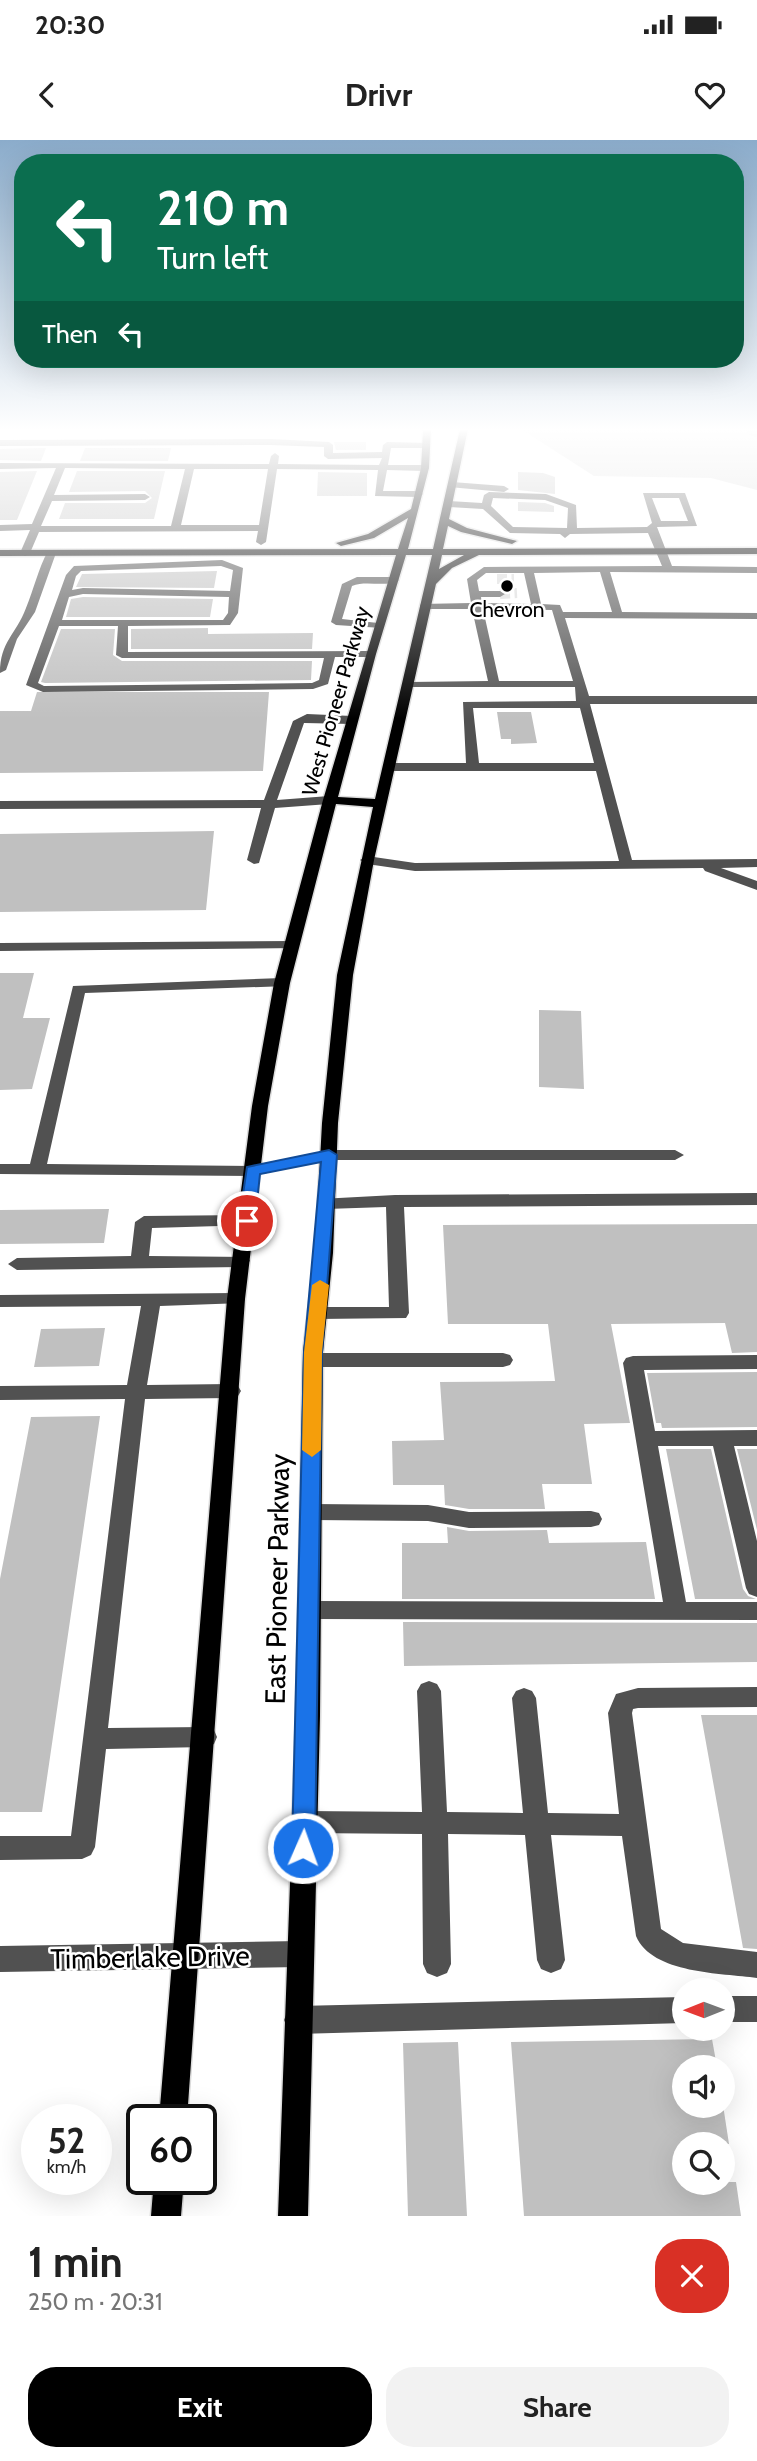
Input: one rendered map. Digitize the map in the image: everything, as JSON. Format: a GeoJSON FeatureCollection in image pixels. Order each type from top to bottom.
{"type":"FeatureCollection","features":[{"type":"Feature","properties":{"kind":"main road"},"geometry":{"type":"LineString","coordinates":[[341,542],[371,536],[388,526]]}},
{"type":"Feature","properties":{"kind":"main road","name":"West Pioneer Parkway"},"geometry":{"type":"LineString","coordinates":[[293,945],[329,800],[378,626],[410,526]]}},
{"type":"Feature","properties":{"kind":"main road"},"geometry":{"type":"LineString","coordinates":[[367,860],[378,803],[409,684],[429,584],[445,526]]}},
{"type":"Feature","properties":{"kind":"main road"},"geometry":{"type":"LineString","coordinates":[[459,526],[491,538],[519,542]]}},
{"type":"Feature","properties":{"kind":"main road"},"geometry":{"type":"LineString","coordinates":[[429,584],[465,556],[565,538]]}},
{"type":"Feature","properties":{"kind":"main road"},"geometry":{"type":"LineString","coordinates":[[0,544],[51,553],[285,552],[565,538],[757,551]]}},
{"type":"Feature","properties":{"kind":"main road"},"geometry":{"type":"LineString","coordinates":[[0,553],[27,548],[261,542],[341,542],[404,547]]}},
{"type":"Feature","properties":{"kind":"main road"},"geometry":{"type":"LineString","coordinates":[[661,545],[757,544]]}},
{"type":"Feature","properties":{"kind":"main road"},"geometry":{"type":"LineString","coordinates":[[439,546],[488,550]]}},
{"type":"Feature","properties":{"kind":"main road"},"geometry":{"type":"LineString","coordinates":[[285,552],[367,557],[386,563],[394,580]]}},
{"type":"Feature","properties":{"kind":"main road"},"geometry":{"type":"LineString","coordinates":[[329,800],[378,803]]}},
{"type":"Feature","properties":{"kind":"main road","name":"East Pioneer Parkway"},"geometry":{"type":"LineString","coordinates":[[293,2216],[313,1360],[342,1002],[367,860]]}},
{"type":"Feature","properties":{"kind":"main road","name":"East Pioneer Parkway"},"geometry":{"type":"LineString","coordinates":[[174,2104],[205,1737],[236,1299],[260,1106],[282,983],[293,945]]}},
{"type":"Feature","properties":{"kind":"main road"},"geometry":{"type":"LineString","coordinates":[[166,2216],[168,2195]]}},
{"type":"Feature","properties":{"kind":"street"},"geometry":{"type":"LineString","coordinates":[[508,526],[510,530],[565,538],[669,526]]}},
{"type":"Feature","properties":{"kind":"street"},"geometry":{"type":"LineString","coordinates":[[564,570],[568,526]]}},
{"type":"Feature","properties":{"kind":"street"},"geometry":{"type":"LineString","coordinates":[[654,527],[668,569]]}},
{"type":"Feature","properties":{"kind":"street"},"geometry":{"type":"LineString","coordinates":[[0,528],[263,528],[261,542]]}},
{"type":"Feature","properties":{"kind":"street"},"geometry":{"type":"LineString","coordinates":[[27,548],[35,528]]}},
{"type":"Feature","properties":{"kind":"street"},"geometry":{"type":"LineString","coordinates":[[0,670],[12,639],[30,612],[51,553]]}},
{"type":"Feature","properties":{"kind":"street"},"geometry":{"type":"LineString","coordinates":[[74,553],[89,566]]}},
{"type":"Feature","properties":{"kind":"street"},"geometry":{"type":"LineString","coordinates":[[55,623],[226,623],[233,613],[238,568],[222,563],[78,568],[71,575],[32,685],[43,688],[313,686],[324,682],[331,653]]}},
{"type":"Feature","properties":{"kind":"street"},"geometry":{"type":"LineString","coordinates":[[604,569],[618,615]]}},
{"type":"Feature","properties":{"kind":"street"},"geometry":{"type":"LineString","coordinates":[[494,684],[474,587],[484,570],[531,582]]}},
{"type":"Feature","properties":{"kind":"street"},"geometry":{"type":"LineString","coordinates":[[515,586],[564,570],[757,570]]}},
{"type":"Feature","properties":{"kind":"street"},"geometry":{"type":"LineString","coordinates":[[378,626],[336,622],[347,584],[357,580],[394,580]]}},
{"type":"Feature","properties":{"kind":"street"},"geometry":{"type":"LineString","coordinates":[[531,582],[537,607]]}},
{"type":"Feature","properties":{"kind":"street"},"geometry":{"type":"LineString","coordinates":[[474,587],[499,586]]}},
{"type":"Feature","properties":{"kind":"street"},"geometry":{"type":"LineString","coordinates":[[65,595],[83,592],[235,594]]}},
{"type":"Feature","properties":{"kind":"street"},"geometry":{"type":"LineString","coordinates":[[425,606],[547,616],[556,646],[568,645]]}},
{"type":"Feature","properties":{"kind":"street"},"geometry":{"type":"LineString","coordinates":[[478,611],[556,607],[626,863]]}},
{"type":"Feature","properties":{"kind":"street"},"geometry":{"type":"LineString","coordinates":[[0,633],[30,612]]}},
{"type":"Feature","properties":{"kind":"street"},"geometry":{"type":"LineString","coordinates":[[559,615],[757,616]]}},
{"type":"Feature","properties":{"kind":"street"},"geometry":{"type":"LineString","coordinates":[[123,623],[122,655],[370,654]]}},
{"type":"Feature","properties":{"kind":"street"},"geometry":{"type":"LineString","coordinates":[[409,684],[577,684]]}},
{"type":"Feature","properties":{"kind":"street"},"geometry":{"type":"LineString","coordinates":[[473,767],[467,704],[757,700]]}},
{"type":"Feature","properties":{"kind":"street"},"geometry":{"type":"LineString","coordinates":[[254,860],[269,804],[299,722],[307,718],[352,720]]}},
{"type":"Feature","properties":{"kind":"street"},"geometry":{"type":"LineString","coordinates":[[389,767],[601,767]]}},
{"type":"Feature","properties":{"kind":"street"},"geometry":{"type":"LineString","coordinates":[[0,805],[269,804],[329,800]]}},
{"type":"Feature","properties":{"kind":"street"},"geometry":{"type":"LineString","coordinates":[[367,860],[415,867],[757,863]]}},
{"type":"Feature","properties":{"kind":"street"},"geometry":{"type":"LineString","coordinates":[[690,863],[727,873],[757,886]]}},
{"type":"Feature","properties":{"kind":"street"},"geometry":{"type":"LineString","coordinates":[[0,947],[293,945]]}},
{"type":"Feature","properties":{"kind":"street"},"geometry":{"type":"LineString","coordinates":[[37,1169],[78,989],[282,983]]}},
{"type":"Feature","properties":{"kind":"street"},"geometry":{"type":"LineString","coordinates":[[0,1169],[253,1171],[329,1155],[675,1155]]}},
{"type":"Feature","properties":{"kind":"street"},"geometry":{"type":"LineString","coordinates":[[326,1203],[757,1199]]}},
{"type":"Feature","properties":{"kind":"street"},"geometry":{"type":"LineString","coordinates":[[318,1314],[400,1312],[395,1201]]}},
{"type":"Feature","properties":{"kind":"street"},"geometry":{"type":"LineString","coordinates":[[139,1262],[144,1222],[247,1221]]}},
{"type":"Feature","properties":{"kind":"street"},"geometry":{"type":"LineString","coordinates":[[17,1264],[241,1261]]}},
{"type":"Feature","properties":{"kind":"street"},"geometry":{"type":"LineString","coordinates":[[0,1301],[236,1299]]}},
{"type":"Feature","properties":{"kind":"street"},"geometry":{"type":"LineString","coordinates":[[0,1848],[82,1847],[136,1392],[151,1301]]}},
{"type":"Feature","properties":{"kind":"street"},"geometry":{"type":"LineString","coordinates":[[313,1360],[503,1360]]}},
{"type":"Feature","properties":{"kind":"street"},"geometry":{"type":"LineString","coordinates":[[676,1611],[632,1363],[757,1362]]}},
{"type":"Feature","properties":{"kind":"street"},"geometry":{"type":"LineString","coordinates":[[0,1393],[231,1391]]}},
{"type":"Feature","properties":{"kind":"street"},"geometry":{"type":"LineString","coordinates":[[646,1438],[757,1438]]}},
{"type":"Feature","properties":{"kind":"street"},"geometry":{"type":"LineString","coordinates":[[722,1438],[757,1588]]}},
{"type":"Feature","properties":{"kind":"street"},"geometry":{"type":"LineString","coordinates":[[311,1512],[428,1513],[469,1520],[591,1519]]}},
{"type":"Feature","properties":{"kind":"street"},"geometry":{"type":"LineString","coordinates":[[309,1610],[757,1611]]}},
{"type":"Feature","properties":{"kind":"street"},"geometry":{"type":"LineString","coordinates":[[429,1691],[438,1964]]}},
{"type":"Feature","properties":{"kind":"street"},"geometry":{"type":"LineString","coordinates":[[757,1697],[638,1698],[624,1701],[620,1713],[649,1936],[678,1955],[757,1965]]}},
{"type":"Feature","properties":{"kind":"street"},"geometry":{"type":"LineString","coordinates":[[524,1698],[551,1959]]}},
{"type":"Feature","properties":{"kind":"street"},"geometry":{"type":"LineString","coordinates":[[95,1740],[205,1737]]}},
{"type":"Feature","properties":{"kind":"street"},"geometry":{"type":"LineString","coordinates":[[304,1822],[633,1825]]}},
{"type":"Feature","properties":{"kind":"street","name":"Timberlake Drive"},"geometry":{"type":"LineString","coordinates":[[0,1959],[300,1954]]}},
{"type":"Feature","properties":{"kind":"street"},"geometry":{"type":"LineString","coordinates":[[735,2010],[757,2009]]}},
{"type":"Feature","properties":{"kind":"street"},"geometry":{"type":"LineString","coordinates":[[298,2020],[672,2010]]}},
{"type":"Feature","properties":{"kind":"building"},"geometry":{"type":"Polygon","coordinates":[[[217,571],[214,588],[76,587],[82,574],[217,571]]]}},
{"type":"Feature","properties":{"kind":"building"},"geometry":{"type":"Polygon","coordinates":[[[71,599],[213,599],[210,617],[66,617],[71,599]]]}},
{"type":"Feature","properties":{"kind":"building"},"geometry":{"type":"Polygon","coordinates":[[[208,628],[208,634],[313,633],[312,649],[131,649],[131,629],[208,628]]]}},
{"type":"Feature","properties":{"kind":"building"},"geometry":{"type":"Polygon","coordinates":[[[61,629],[115,629],[113,655],[122,661],[312,661],[311,680],[41,682],[61,629]]]}},
{"type":"Feature","properties":{"kind":"building"},"geometry":{"type":"Polygon","coordinates":[[[37,692],[269,692],[263,771],[0,773],[0,711],[31,711],[37,692]]]}},
{"type":"Feature","properties":{"kind":"building"},"geometry":{"type":"Polygon","coordinates":[[[497,712],[531,712],[537,743],[511,744],[511,739],[501,739],[497,712]]]}},
{"type":"Feature","properties":{"kind":"building"},"geometry":{"type":"Polygon","coordinates":[[[214,831],[206,910],[0,912],[0,834],[214,831]]]}},
{"type":"Feature","properties":{"kind":"building"},"geometry":{"type":"Polygon","coordinates":[[[0,973],[34,973],[23,1018],[50,1018],[32,1089],[0,1090],[0,973]]]}},
{"type":"Feature","properties":{"kind":"building"},"geometry":{"type":"Polygon","coordinates":[[[539,1010],[581,1011],[584,1089],[539,1087],[539,1010]]]}},
{"type":"Feature","properties":{"kind":"building"},"geometry":{"type":"Polygon","coordinates":[[[109,1209],[104,1243],[0,1244],[0,1210],[109,1209]]]}},
{"type":"Feature","properties":{"kind":"building"},"geometry":{"type":"Polygon","coordinates":[[[757,1224],[757,1352],[732,1353],[725,1323],[611,1324],[630,1423],[584,1424],[592,1484],[542,1484],[545,1509],[469,1509],[445,1505],[444,1485],[393,1485],[392,1441],[444,1440],[440,1382],[555,1381],[548,1324],[448,1324],[443,1225],[757,1224]]]}},
{"type":"Feature","properties":{"kind":"building"},"geometry":{"type":"Polygon","coordinates":[[[105,1328],[99,1366],[34,1367],[41,1329],[105,1328]]]}},
{"type":"Feature","properties":{"kind":"building"},"geometry":{"type":"Polygon","coordinates":[[[757,1372],[757,1427],[662,1428],[661,1423],[656,1423],[647,1373],[757,1372]]]}},
{"type":"Feature","properties":{"kind":"building"},"geometry":{"type":"Polygon","coordinates":[[[100,1416],[42,1812],[0,1812],[0,1579],[31,1417],[100,1416]]]}},
{"type":"Feature","properties":{"kind":"building"},"geometry":{"type":"Polygon","coordinates":[[[666,1449],[711,1449],[743,1589],[748,1596],[756,1599],[695,1599],[666,1449]]]}},
{"type":"Feature","properties":{"kind":"building"},"geometry":{"type":"Polygon","coordinates":[[[737,1449],[757,1449],[757,1530],[737,1449]]]}},
{"type":"Feature","properties":{"kind":"building"},"geometry":{"type":"Polygon","coordinates":[[[447,1527],[469,1531],[547,1530],[549,1543],[646,1542],[655,1599],[402,1599],[402,1543],[448,1543],[447,1527]]]}},
{"type":"Feature","properties":{"kind":"building"},"geometry":{"type":"Polygon","coordinates":[[[403,1622],[757,1623],[757,1662],[404,1666],[403,1622]]]}},
{"type":"Feature","properties":{"kind":"building"},"geometry":{"type":"Polygon","coordinates":[[[701,1715],[757,1715],[757,1949],[743,1948],[701,1715]]]}},
{"type":"Feature","properties":{"kind":"building"},"geometry":{"type":"Polygon","coordinates":[[[712,2041],[715,2055],[672,2055],[672,2118],[725,2118],[727,2132],[672,2132],[672,2195],[735,2195],[736,2182],[741,2216],[524,2216],[511,2042],[712,2041]]]}},
{"type":"Feature","properties":{"kind":"building"},"geometry":{"type":"Polygon","coordinates":[[[458,2042],[467,2216],[408,2216],[403,2043],[458,2042]]]}},
{"type":"Feature","properties":{"kind":"tunnel"},"geometry":{"type":"LineString","coordinates":[[497,579],[514,579]]}},
{"type":"Feature","properties":{"kind":"tunnel"},"geometry":{"type":"LineString","coordinates":[[500,594],[517,593]]}},
{"type":"Feature","properties":{"kind":"slow traffic"},"geometry":{"type":"LineString","coordinates":[[312,1450],[313,1352],[320,1285]]}},
{"type":"Feature","properties":{"kind":"place","name":"Chevron"},"geometry":{"type":"Point","coordinates":[507,586]}},
{"type":"Feature","properties":{"kind":"route"},"geometry":{"type":"LineString","coordinates":[[247,1221],[253,1171],[329,1155],[324,1253],[313,1352],[308,1716],[303,1848]]}}]}
